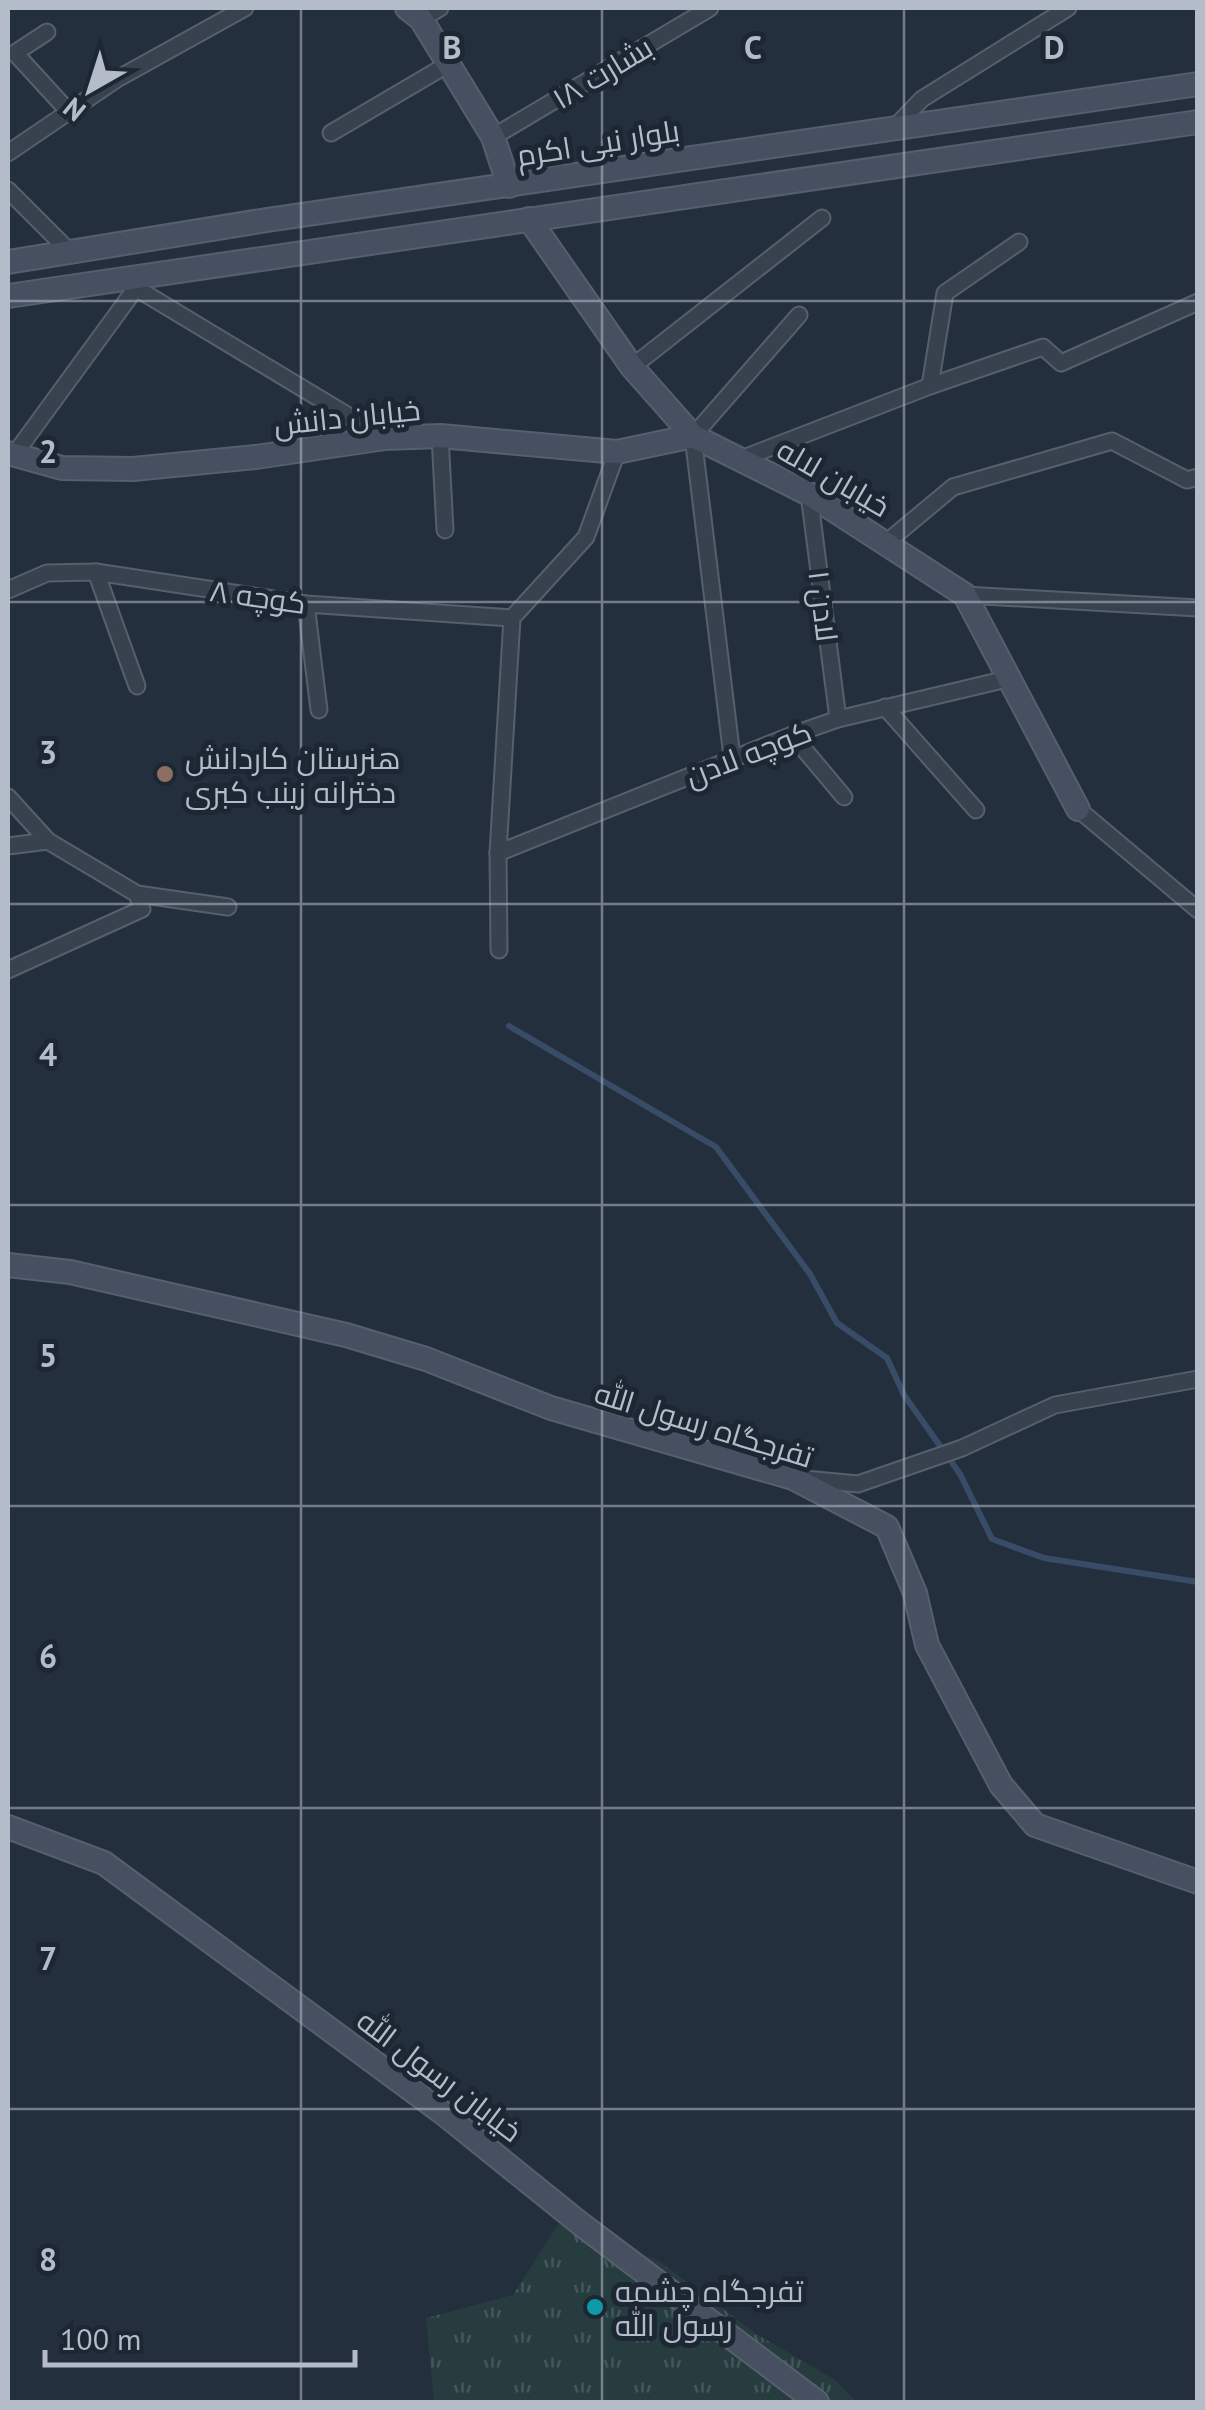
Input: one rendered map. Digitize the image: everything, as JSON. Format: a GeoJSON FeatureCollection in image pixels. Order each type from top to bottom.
{"type":"FeatureCollection","features":[{"type":"Feature","properties":{"kind":"street"},"geometry":{"type":"LineString","coordinates":[[8,154],[117,79],[246,8]]}},
{"type":"Feature","properties":{"kind":"street","name":"بشارت ۱۸"},"geometry":{"type":"LineString","coordinates":[[493,137],[710,8]]}},
{"type":"Feature","properties":{"kind":"street"},"geometry":{"type":"LineString","coordinates":[[896,126],[922,100],[1068,8]]}},
{"type":"Feature","properties":{"kind":"street"},"geometry":{"type":"LineString","coordinates":[[423,11],[493,137],[509,186]]}},
{"type":"Feature","properties":{"kind":"street"},"geometry":{"type":"LineString","coordinates":[[48,32],[15,53],[68,112]]}},
{"type":"Feature","properties":{"kind":"street"},"geometry":{"type":"LineString","coordinates":[[331,133],[450,63]]}},
{"type":"Feature","properties":{"kind":"street","name":"بلوار نبی اکرم"},"geometry":{"type":"LineString","coordinates":[[8,262],[267,220],[1198,84]]}},
{"type":"Feature","properties":{"kind":"street"},"geometry":{"type":"LineString","coordinates":[[8,296],[132,282],[274,256],[1198,122]]}},
{"type":"Feature","properties":{"kind":"street"},"geometry":{"type":"LineString","coordinates":[[8,190],[70,252]]}},
{"type":"Feature","properties":{"kind":"street"},"geometry":{"type":"LineString","coordinates":[[632,367],[822,218]]}},
{"type":"Feature","properties":{"kind":"street"},"geometry":{"type":"LineString","coordinates":[[267,220],[274,256]]}},
{"type":"Feature","properties":{"kind":"street","name":"خیابان لاله"},"geometry":{"type":"LineString","coordinates":[[529,220],[632,367],[693,436],[809,494],[965,594]]}},
{"type":"Feature","properties":{"kind":"street"},"geometry":{"type":"LineString","coordinates":[[930,386],[945,293],[1019,242]]}},
{"type":"Feature","properties":{"kind":"street"},"geometry":{"type":"LineString","coordinates":[[132,282],[385,438]]}},
{"type":"Feature","properties":{"kind":"street"},"geometry":{"type":"LineString","coordinates":[[10,454],[132,282]]}},
{"type":"Feature","properties":{"kind":"street"},"geometry":{"type":"LineString","coordinates":[[741,459],[1043,347],[1061,364],[1198,302]]}},
{"type":"Feature","properties":{"kind":"street"},"geometry":{"type":"LineString","coordinates":[[732,756],[693,436],[799,315]]}},
{"type":"Feature","properties":{"kind":"street"},"geometry":{"type":"LineString","coordinates":[[440,436],[445,530]]}},
{"type":"Feature","properties":{"kind":"street","name":"خیابان دانش"},"geometry":{"type":"LineString","coordinates":[[10,454],[62,468],[133,470],[385,438],[440,436],[617,452],[693,436]]}},
{"type":"Feature","properties":{"kind":"street"},"geometry":{"type":"LineString","coordinates":[[886,542],[953,488],[1112,441],[1187,480],[1198,477]]}},
{"type":"Feature","properties":{"kind":"street"},"geometry":{"type":"LineString","coordinates":[[499,950],[498,853],[512,618],[586,538],[617,452]]}},
{"type":"Feature","properties":{"kind":"street","name":"لادن ۱"},"geometry":{"type":"LineString","coordinates":[[809,494],[838,719]]}},
{"type":"Feature","properties":{"kind":"street"},"geometry":{"type":"LineString","coordinates":[[96,572],[137,686]]}},
{"type":"Feature","properties":{"kind":"street","name":"کوچه ۸"},"geometry":{"type":"LineString","coordinates":[[8,590],[47,574],[96,572],[306,604],[512,618]]}},
{"type":"Feature","properties":{"kind":"street"},"geometry":{"type":"LineString","coordinates":[[1198,608],[965,594],[1078,809],[1198,910]]}},
{"type":"Feature","properties":{"kind":"street"},"geometry":{"type":"LineString","coordinates":[[306,604],[318,710]]}},
{"type":"Feature","properties":{"kind":"street","name":"کوچه لادن"},"geometry":{"type":"LineString","coordinates":[[498,853],[792,734],[838,719],[1007,679]]}},
{"type":"Feature","properties":{"kind":"street"},"geometry":{"type":"LineString","coordinates":[[885,707],[976,810]]}},
{"type":"Feature","properties":{"kind":"street"},"geometry":{"type":"LineString","coordinates":[[792,734],[844,796]]}},
{"type":"Feature","properties":{"kind":"street"},"geometry":{"type":"LineString","coordinates":[[8,796],[48,841],[137,894],[228,908]]}},
{"type":"Feature","properties":{"kind":"street"},"geometry":{"type":"LineString","coordinates":[[8,846],[48,841]]}},
{"type":"Feature","properties":{"kind":"street"},"geometry":{"type":"LineString","coordinates":[[8,970],[142,909],[137,894]]}},
{"type":"Feature","properties":{"kind":"street","name":"تفرجگاه رسول الله"},"geometry":{"type":"LineString","coordinates":[[8,1266],[70,1272],[346,1335],[426,1358],[550,1408],[793,1478],[887,1527],[915,1593],[927,1645],[1002,1785],[1035,1825],[1198,1882]]}},
{"type":"Feature","properties":{"kind":"street"},"geometry":{"type":"LineString","coordinates":[[793,1478],[858,1484],[962,1448],[1055,1405],[1198,1379]]}},
{"type":"Feature","properties":{"kind":"street","name":"خیابان رسول الله"},"geometry":{"type":"LineString","coordinates":[[8,1826],[104,1863],[443,2113],[817,2402]]}},
{"type":"Feature","properties":{"kind":"green space","name":"تفرجگاه چشمه رسول الله"},"geometry":{"type":"Polygon","coordinates":[[[559,2223],[659,2261],[758,2335],[835,2380],[857,2402],[434,2402],[426,2318],[513,2295],[559,2223]]]}},
{"type":"Feature","properties":{"kind":"waterway"},"geometry":{"type":"LineString","coordinates":[[509,1026],[716,1147],[810,1274],[837,1323],[887,1358],[904,1395],[960,1474],[992,1539],[1044,1558],[1198,1582]]}},
{"type":"Feature","properties":{"kind":"place","name":"هنرستان کاردانش دخترانه زینب کبری"},"geometry":{"type":"Point","coordinates":[165,774]}},
{"type":"Feature","properties":{"kind":"place","name":"تفرجگاه چشمه رسول الله"},"geometry":{"type":"Point","coordinates":[595,2307]}}]}
